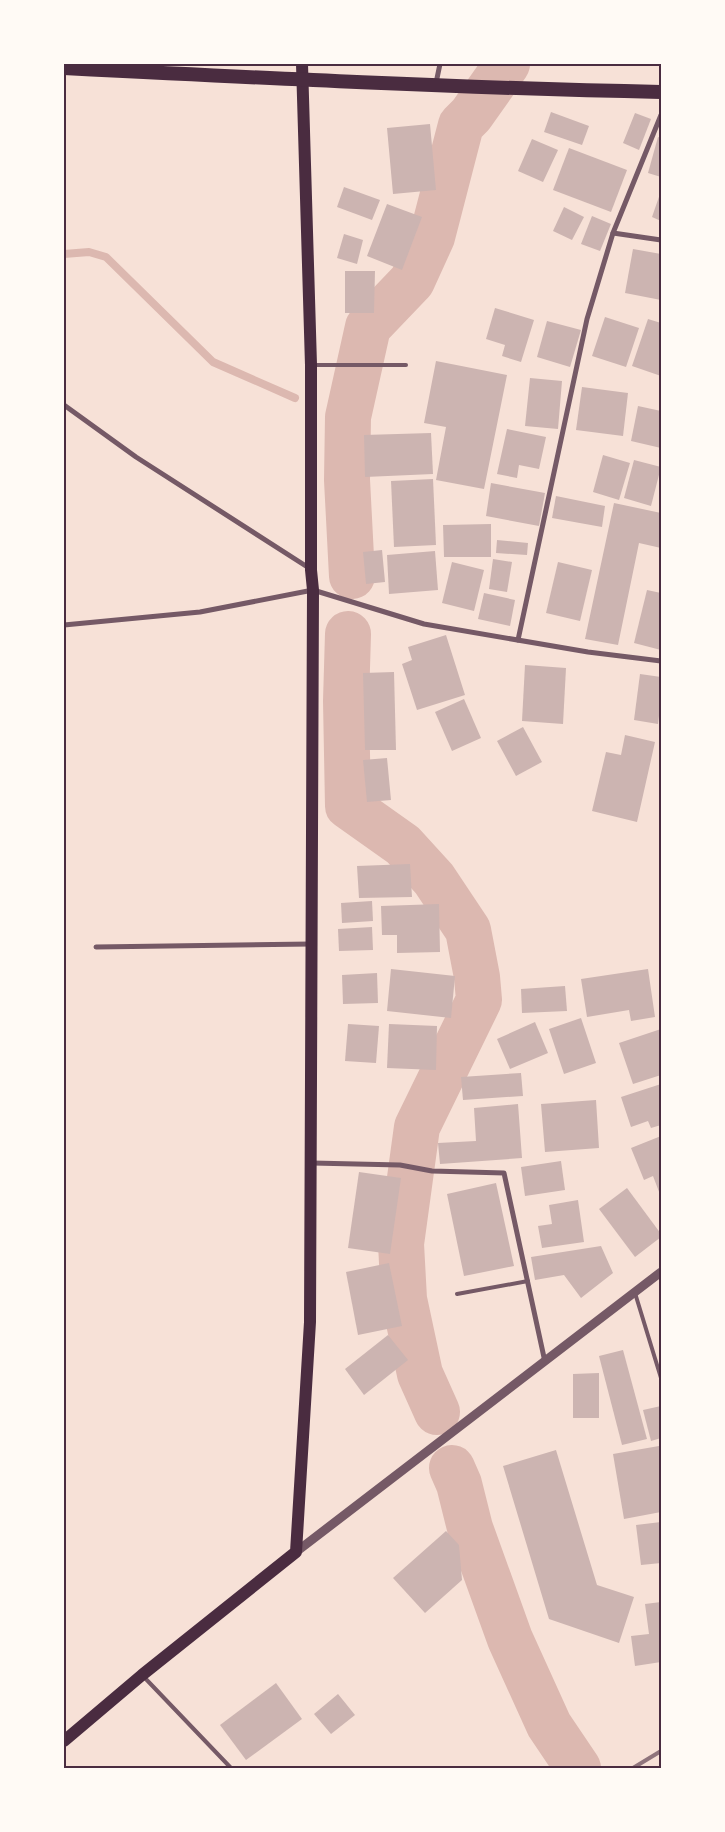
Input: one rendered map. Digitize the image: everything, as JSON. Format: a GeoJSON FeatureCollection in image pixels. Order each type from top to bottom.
{"type":"FeatureCollection","features":[{"type":"Feature","properties":{"kind":"highway"},"geometry":{"type":"LineString","coordinates":[[64,68],[395,83],[464,88],[661,92]]}},
{"type":"Feature","properties":{"kind":"main road"},"geometry":{"type":"LineString","coordinates":[[64,1741],[142,1675],[296,1552],[310,1322],[312,1163],[312,365],[301,80],[302,64]]}},
{"type":"Feature","properties":{"kind":"street"},"geometry":{"type":"LineString","coordinates":[[436,86],[440,64]]}},
{"type":"Feature","properties":{"kind":"street"},"geometry":{"type":"LineString","coordinates":[[518,640],[587,319],[614,233],[661,115]]}},
{"type":"Feature","properties":{"kind":"street"},"geometry":{"type":"LineString","coordinates":[[614,233],[661,240]]}},
{"type":"Feature","properties":{"kind":"street"},"geometry":{"type":"LineString","coordinates":[[64,405],[136,457],[311,570]]}},
{"type":"Feature","properties":{"kind":"street"},"geometry":{"type":"LineString","coordinates":[[64,625],[200,612],[313,590],[424,624],[518,640],[661,660]]}},
{"type":"Feature","properties":{"kind":"street"},"geometry":{"type":"LineString","coordinates":[[96,947],[312,944]]}},
{"type":"Feature","properties":{"kind":"street"},"geometry":{"type":"LineString","coordinates":[[312,1163],[400,1165],[432,1171],[504,1173],[545,1362]]}},
{"type":"Feature","properties":{"kind":"street"},"geometry":{"type":"LineString","coordinates":[[296,1552],[661,1272]]}},
{"type":"Feature","properties":{"kind":"lane"},"geometry":{"type":"LineString","coordinates":[[312,365],[406,365]]}},
{"type":"Feature","properties":{"kind":"lane"},"geometry":{"type":"LineString","coordinates":[[457,1294],[528,1281]]}},
{"type":"Feature","properties":{"kind":"lane"},"geometry":{"type":"LineString","coordinates":[[635,1293],[661,1378]]}},
{"type":"Feature","properties":{"kind":"lane"},"geometry":{"type":"LineString","coordinates":[[142,1675],[231,1768]]}},
{"type":"Feature","properties":{"kind":"building"},"geometry":{"type":"Polygon","coordinates":[[[551,112],[589,126],[582,145],[544,132],[551,112]]]}},
{"type":"Feature","properties":{"kind":"building"},"geometry":{"type":"Polygon","coordinates":[[[635,113],[651,119],[639,150],[623,143],[635,113]]]}},
{"type":"Feature","properties":{"kind":"building"},"geometry":{"type":"Polygon","coordinates":[[[430,124],[436,190],[393,194],[387,128],[430,124]]]}},
{"type":"Feature","properties":{"kind":"building"},"geometry":{"type":"Polygon","coordinates":[[[658,137],[661,138],[661,177],[648,173],[658,137]]]}},
{"type":"Feature","properties":{"kind":"building"},"geometry":{"type":"Polygon","coordinates":[[[532,139],[558,150],[543,182],[518,171],[532,139]]]}},
{"type":"Feature","properties":{"kind":"building"},"geometry":{"type":"Polygon","coordinates":[[[569,148],[627,170],[611,212],[553,190],[569,148]]]}},
{"type":"Feature","properties":{"kind":"building"},"geometry":{"type":"Polygon","coordinates":[[[344,187],[380,200],[372,220],[337,207],[344,187]]]}},
{"type":"Feature","properties":{"kind":"building"},"geometry":{"type":"Polygon","coordinates":[[[661,191],[661,221],[652,217],[661,191]]]}},
{"type":"Feature","properties":{"kind":"building"},"geometry":{"type":"Polygon","coordinates":[[[387,204],[422,217],[402,270],[367,256],[387,204]]]}},
{"type":"Feature","properties":{"kind":"building"},"geometry":{"type":"Polygon","coordinates":[[[564,207],[584,217],[572,240],[553,231],[564,207]]]}},
{"type":"Feature","properties":{"kind":"building"},"geometry":{"type":"Polygon","coordinates":[[[592,216],[611,224],[600,251],[581,244],[592,216]]]}},
{"type":"Feature","properties":{"kind":"building"},"geometry":{"type":"Polygon","coordinates":[[[344,234],[363,240],[357,264],[337,258],[344,234]]]}},
{"type":"Feature","properties":{"kind":"building"},"geometry":{"type":"Polygon","coordinates":[[[633,249],[661,254],[661,300],[625,293],[633,249]]]}},
{"type":"Feature","properties":{"kind":"building"},"geometry":{"type":"Polygon","coordinates":[[[345,271],[375,271],[374,313],[345,313],[345,271]]]}},
{"type":"Feature","properties":{"kind":"building"},"geometry":{"type":"Polygon","coordinates":[[[495,308],[534,320],[521,362],[502,356],[505,345],[486,339],[495,308]]]}},
{"type":"Feature","properties":{"kind":"building"},"geometry":{"type":"Polygon","coordinates":[[[605,317],[639,328],[626,367],[592,356],[605,317]]]}},
{"type":"Feature","properties":{"kind":"building"},"geometry":{"type":"Polygon","coordinates":[[[648,319],[661,323],[661,376],[632,366],[648,319]]]}},
{"type":"Feature","properties":{"kind":"building"},"geometry":{"type":"Polygon","coordinates":[[[547,321],[581,330],[570,367],[537,357],[547,321]]]}},
{"type":"Feature","properties":{"kind":"building"},"geometry":{"type":"Polygon","coordinates":[[[436,361],[507,375],[484,489],[436,480],[446,427],[424,423],[436,361]]]}},
{"type":"Feature","properties":{"kind":"building"},"geometry":{"type":"Polygon","coordinates":[[[530,378],[562,381],[558,429],[525,426],[530,378]]]}},
{"type":"Feature","properties":{"kind":"building"},"geometry":{"type":"Polygon","coordinates":[[[582,387],[628,393],[623,436],[576,430],[582,387]]]}},
{"type":"Feature","properties":{"kind":"building"},"geometry":{"type":"Polygon","coordinates":[[[638,406],[661,411],[661,448],[631,441],[638,406]]]}},
{"type":"Feature","properties":{"kind":"building"},"geometry":{"type":"Polygon","coordinates":[[[507,429],[546,437],[539,469],[519,465],[517,478],[497,474],[507,429]]]}},
{"type":"Feature","properties":{"kind":"building"},"geometry":{"type":"Polygon","coordinates":[[[431,433],[433,474],[365,477],[364,435],[431,433]]]}},
{"type":"Feature","properties":{"kind":"building"},"geometry":{"type":"Polygon","coordinates":[[[603,455],[630,463],[619,500],[593,492],[603,455]]]}},
{"type":"Feature","properties":{"kind":"building"},"geometry":{"type":"Polygon","coordinates":[[[634,460],[661,467],[651,506],[624,498],[634,460]]]}},
{"type":"Feature","properties":{"kind":"building"},"geometry":{"type":"Polygon","coordinates":[[[433,479],[436,545],[394,547],[391,481],[433,479]]]}},
{"type":"Feature","properties":{"kind":"building"},"geometry":{"type":"Polygon","coordinates":[[[491,483],[545,493],[539,526],[486,516],[491,483]]]}},
{"type":"Feature","properties":{"kind":"building"},"geometry":{"type":"Polygon","coordinates":[[[556,496],[605,506],[602,527],[552,518],[556,496]]]}},
{"type":"Feature","properties":{"kind":"building"},"geometry":{"type":"Polygon","coordinates":[[[614,503],[661,513],[661,548],[639,543],[618,645],[585,639],[614,503]]]}},
{"type":"Feature","properties":{"kind":"building"},"geometry":{"type":"Polygon","coordinates":[[[491,524],[491,557],[444,557],[443,525],[491,524]]]}},
{"type":"Feature","properties":{"kind":"building"},"geometry":{"type":"Polygon","coordinates":[[[497,540],[528,543],[527,555],[496,553],[497,540]]]}},
{"type":"Feature","properties":{"kind":"building"},"geometry":{"type":"Polygon","coordinates":[[[382,550],[385,582],[366,584],[363,552],[382,550]]]}},
{"type":"Feature","properties":{"kind":"building"},"geometry":{"type":"Polygon","coordinates":[[[435,551],[438,590],[389,594],[387,555],[435,551]]]}},
{"type":"Feature","properties":{"kind":"building"},"geometry":{"type":"Polygon","coordinates":[[[493,559],[512,562],[507,592],[489,589],[493,559]]]}},
{"type":"Feature","properties":{"kind":"building"},"geometry":{"type":"Polygon","coordinates":[[[452,562],[484,570],[474,611],[442,603],[452,562]]]}},
{"type":"Feature","properties":{"kind":"building"},"geometry":{"type":"Polygon","coordinates":[[[558,562],[592,570],[580,621],[546,613],[558,562]]]}},
{"type":"Feature","properties":{"kind":"building"},"geometry":{"type":"Polygon","coordinates":[[[647,590],[661,593],[661,650],[634,643],[647,590]]]}},
{"type":"Feature","properties":{"kind":"building"},"geometry":{"type":"Polygon","coordinates":[[[484,593],[515,600],[510,626],[478,619],[484,593]]]}},
{"type":"Feature","properties":{"kind":"building"},"geometry":{"type":"Polygon","coordinates":[[[446,635],[465,695],[417,710],[402,664],[412,660],[408,647],[446,635]]]}},
{"type":"Feature","properties":{"kind":"building"},"geometry":{"type":"Polygon","coordinates":[[[525,665],[566,668],[563,724],[522,721],[525,665]]]}},
{"type":"Feature","properties":{"kind":"building"},"geometry":{"type":"Polygon","coordinates":[[[394,672],[396,750],[365,750],[363,673],[394,672]]]}},
{"type":"Feature","properties":{"kind":"building"},"geometry":{"type":"Polygon","coordinates":[[[640,674],[661,677],[658,724],[634,720],[640,674]]]}},
{"type":"Feature","properties":{"kind":"building"},"geometry":{"type":"Polygon","coordinates":[[[464,699],[481,738],[452,751],[435,712],[464,699]]]}},
{"type":"Feature","properties":{"kind":"building"},"geometry":{"type":"Polygon","coordinates":[[[523,727],[542,762],[516,776],[497,741],[523,727]]]}},
{"type":"Feature","properties":{"kind":"building"},"geometry":{"type":"Polygon","coordinates":[[[625,735],[655,742],[637,822],[592,811],[606,752],[621,755],[625,735]]]}},
{"type":"Feature","properties":{"kind":"building"},"geometry":{"type":"Polygon","coordinates":[[[387,758],[391,800],[367,802],[363,760],[387,758]]]}},
{"type":"Feature","properties":{"kind":"building"},"geometry":{"type":"Polygon","coordinates":[[[410,864],[412,897],[359,898],[357,866],[410,864]]]}},
{"type":"Feature","properties":{"kind":"building"},"geometry":{"type":"Polygon","coordinates":[[[372,901],[373,921],[342,923],[341,903],[372,901]]]}},
{"type":"Feature","properties":{"kind":"building"},"geometry":{"type":"Polygon","coordinates":[[[439,904],[440,952],[397,953],[397,935],[382,935],[381,906],[439,904]]]}},
{"type":"Feature","properties":{"kind":"building"},"geometry":{"type":"Polygon","coordinates":[[[372,927],[373,950],[339,951],[338,929],[372,927]]]}},
{"type":"Feature","properties":{"kind":"building"},"geometry":{"type":"Polygon","coordinates":[[[391,969],[455,976],[451,1018],[387,1011],[391,969]]]}},
{"type":"Feature","properties":{"kind":"building"},"geometry":{"type":"Polygon","coordinates":[[[648,969],[655,1017],[631,1021],[629,1010],[587,1017],[581,979],[648,969]]]}},
{"type":"Feature","properties":{"kind":"building"},"geometry":{"type":"Polygon","coordinates":[[[377,973],[378,1003],[343,1004],[342,975],[377,973]]]}},
{"type":"Feature","properties":{"kind":"building"},"geometry":{"type":"Polygon","coordinates":[[[565,986],[567,1011],[522,1013],[521,989],[565,986]]]}},
{"type":"Feature","properties":{"kind":"building"},"geometry":{"type":"Polygon","coordinates":[[[581,1018],[596,1063],[564,1074],[549,1029],[581,1018]]]}},
{"type":"Feature","properties":{"kind":"building"},"geometry":{"type":"Polygon","coordinates":[[[535,1022],[548,1053],[510,1069],[497,1039],[535,1022]]]}},
{"type":"Feature","properties":{"kind":"building"},"geometry":{"type":"Polygon","coordinates":[[[348,1024],[379,1026],[376,1063],[345,1061],[348,1024]]]}},
{"type":"Feature","properties":{"kind":"building"},"geometry":{"type":"Polygon","coordinates":[[[389,1024],[437,1026],[436,1070],[387,1068],[389,1024]]]}},
{"type":"Feature","properties":{"kind":"building"},"geometry":{"type":"Polygon","coordinates":[[[661,1029],[661,1075],[633,1084],[619,1043],[661,1029]]]}},
{"type":"Feature","properties":{"kind":"building"},"geometry":{"type":"Polygon","coordinates":[[[521,1073],[523,1096],[463,1100],[461,1077],[521,1073]]]}},
{"type":"Feature","properties":{"kind":"building"},"geometry":{"type":"Polygon","coordinates":[[[661,1084],[661,1125],[651,1128],[648,1121],[631,1127],[621,1097],[661,1084]]]}},
{"type":"Feature","properties":{"kind":"building"},"geometry":{"type":"Polygon","coordinates":[[[596,1100],[599,1148],[545,1152],[541,1104],[596,1100]]]}},
{"type":"Feature","properties":{"kind":"building"},"geometry":{"type":"Polygon","coordinates":[[[518,1104],[522,1158],[440,1164],[438,1143],[476,1141],[474,1108],[518,1104]]]}},
{"type":"Feature","properties":{"kind":"building"},"geometry":{"type":"Polygon","coordinates":[[[661,1136],[661,1197],[653,1176],[644,1180],[631,1148],[661,1136]]]}},
{"type":"Feature","properties":{"kind":"building"},"geometry":{"type":"Polygon","coordinates":[[[561,1161],[565,1190],[525,1196],[521,1167],[561,1161]]]}},
{"type":"Feature","properties":{"kind":"building"},"geometry":{"type":"Polygon","coordinates":[[[359,1172],[401,1178],[390,1254],[348,1248],[359,1172]]]}},
{"type":"Feature","properties":{"kind":"building"},"geometry":{"type":"Polygon","coordinates":[[[496,1183],[514,1266],[464,1276],[447,1194],[496,1183]]]}},
{"type":"Feature","properties":{"kind":"building"},"geometry":{"type":"Polygon","coordinates":[[[627,1188],[661,1234],[661,1237],[635,1257],[599,1209],[627,1188]]]}},
{"type":"Feature","properties":{"kind":"building"},"geometry":{"type":"Polygon","coordinates":[[[578,1200],[584,1242],[542,1248],[538,1226],[552,1224],[549,1205],[578,1200]]]}},
{"type":"Feature","properties":{"kind":"building"},"geometry":{"type":"Polygon","coordinates":[[[601,1246],[613,1273],[581,1298],[564,1275],[535,1280],[531,1257],[601,1246]]]}},
{"type":"Feature","properties":{"kind":"building"},"geometry":{"type":"Polygon","coordinates":[[[389,1263],[402,1326],[358,1335],[346,1272],[389,1263]]]}},
{"type":"Feature","properties":{"kind":"building"},"geometry":{"type":"Polygon","coordinates":[[[388,1335],[408,1360],[364,1395],[345,1369],[388,1335]]]}},
{"type":"Feature","properties":{"kind":"building"},"geometry":{"type":"Polygon","coordinates":[[[623,1350],[647,1439],[622,1445],[599,1356],[623,1350]]]}},
{"type":"Feature","properties":{"kind":"building"},"geometry":{"type":"Polygon","coordinates":[[[599,1373],[599,1418],[573,1418],[573,1374],[599,1373]]]}},
{"type":"Feature","properties":{"kind":"building"},"geometry":{"type":"Polygon","coordinates":[[[661,1406],[661,1438],[651,1441],[643,1410],[661,1406]]]}},
{"type":"Feature","properties":{"kind":"building"},"geometry":{"type":"Polygon","coordinates":[[[659,1446],[661,1458],[661,1512],[624,1519],[613,1454],[659,1446]]]}},
{"type":"Feature","properties":{"kind":"building"},"geometry":{"type":"Polygon","coordinates":[[[556,1450],[597,1585],[634,1597],[619,1643],[549,1619],[503,1466],[556,1450]]]}},
{"type":"Feature","properties":{"kind":"building"},"geometry":{"type":"Polygon","coordinates":[[[661,1522],[661,1563],[641,1565],[636,1525],[661,1522]]]}},
{"type":"Feature","properties":{"kind":"building"},"geometry":{"type":"Polygon","coordinates":[[[446,1531],[459,1545],[462,1580],[425,1613],[393,1578],[446,1531]]]}},
{"type":"Feature","properties":{"kind":"building"},"geometry":{"type":"Polygon","coordinates":[[[661,1602],[661,1662],[635,1666],[631,1636],[649,1634],[645,1604],[661,1602]]]}},
{"type":"Feature","properties":{"kind":"building"},"geometry":{"type":"Polygon","coordinates":[[[276,1683],[302,1719],[246,1760],[220,1725],[276,1683]]]}},
{"type":"Feature","properties":{"kind":"building"},"geometry":{"type":"Polygon","coordinates":[[[338,1694],[355,1715],[331,1734],[314,1714],[338,1694]]]}},
{"type":"Feature","properties":{"kind":"waterway"},"geometry":{"type":"LineString","coordinates":[[352,576],[347,480],[348,417],[368,327],[412,281],[432,237],[461,125],[471,115],[507,64]]}},
{"type":"Feature","properties":{"kind":"waterway"},"geometry":{"type":"LineString","coordinates":[[64,254],[89,252],[106,257],[213,362],[295,398]]}},
{"type":"Feature","properties":{"kind":"waterway"},"geometry":{"type":"LineString","coordinates":[[348,634],[346,701],[348,806],[403,845],[434,879],[468,930],[477,977],[479,1000],[417,1127],[401,1244],[404,1299],[420,1374],[437,1412]]}},
{"type":"Feature","properties":{"kind":"waterway"},"geometry":{"type":"LineString","coordinates":[[452,1468],[459,1484],[470,1528],[510,1639],[549,1725],[578,1768]]}},
{"type":"Feature","properties":{"kind":"railway"},"geometry":{"type":"LineString","coordinates":[[633,1768],[661,1751]]}}]}
